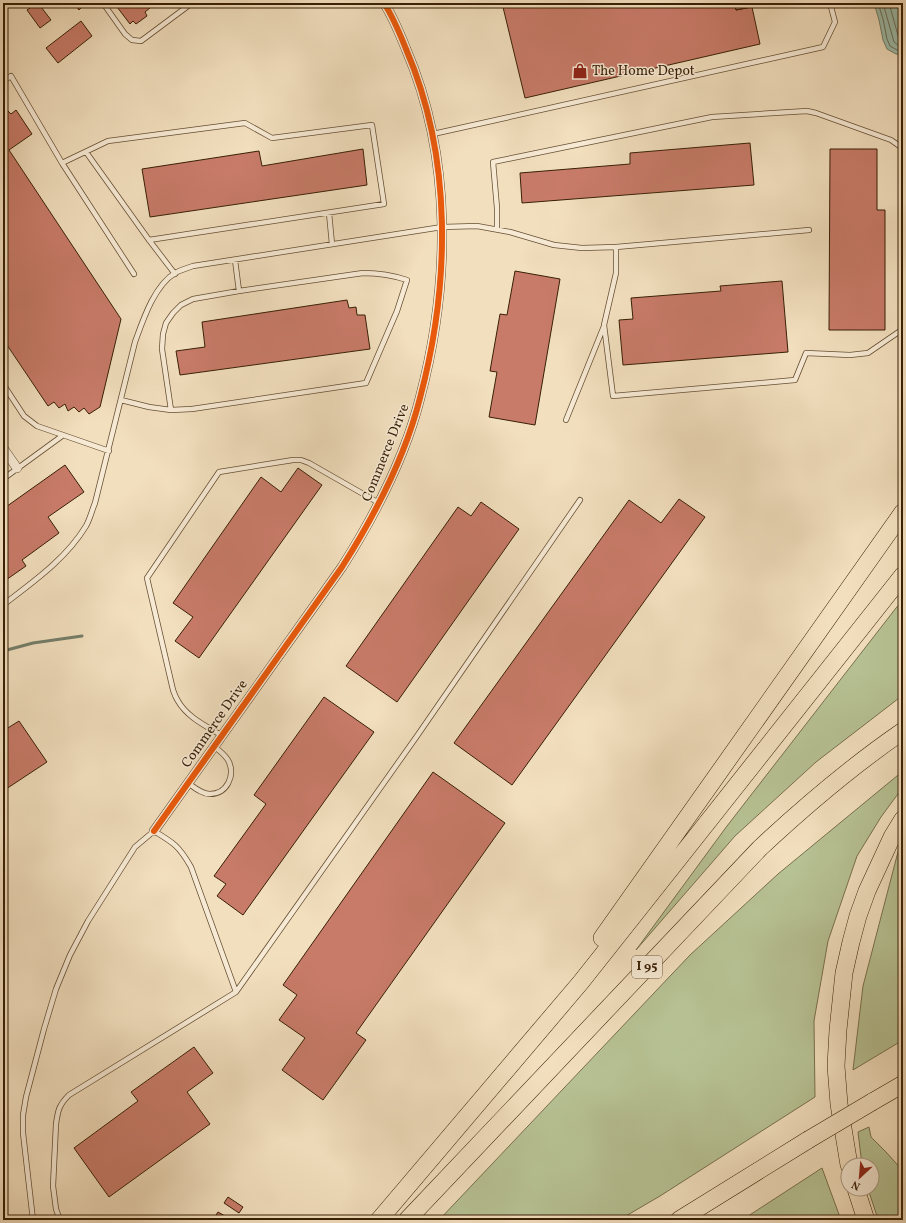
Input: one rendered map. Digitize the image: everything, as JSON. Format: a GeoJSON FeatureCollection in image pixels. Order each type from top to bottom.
{"type":"FeatureCollection","features":[{"type":"Feature","properties":{"kind":"highway"},"geometry":{"type":"LineString","coordinates":[[489,1090],[574,978],[903,512]]}},
{"type":"Feature","properties":{"kind":"highway"},"geometry":{"type":"LineString","coordinates":[[379,1220],[581,982],[903,575]]}},
{"type":"Feature","properties":{"kind":"highway","name":"I 95"},"geometry":{"type":"LineString","coordinates":[[407,1220],[760,848],[807,804],[869,755],[903,731]]}},
{"type":"Feature","properties":{"kind":"highway"},"geometry":{"type":"LineString","coordinates":[[848,1157],[839,1104],[836,1066],[838,1023],[844,973],[858,916],[867,891],[892,837],[903,819]]}},
{"type":"Feature","properties":{"kind":"highway"},"geometry":{"type":"LineString","coordinates":[[679,1220],[808,1140],[903,1084]]}},
{"type":"Feature","properties":{"kind":"highway"},"geometry":{"type":"LineString","coordinates":[[859,1197],[866,1220]]}},
{"type":"Feature","properties":{"kind":"street","name":"Commerce Drive"},"geometry":{"type":"LineString","coordinates":[[154,831],[342,567],[361,537],[393,473],[408,437],[420,399],[437,318],[441,269],[441,198],[434,134],[415,69],[387,4]]}},
{"type":"Feature","properties":{"kind":"street"},"geometry":{"type":"LineString","coordinates":[[3,448],[17,468]]}},
{"type":"Feature","properties":{"kind":"lane"},"geometry":{"type":"LineString","coordinates":[[103,3],[125,34],[132,40],[140,41],[192,3]]}},
{"type":"Feature","properties":{"kind":"lane"},"geometry":{"type":"LineString","coordinates":[[434,134],[823,47],[834,22],[830,3]]}},
{"type":"Feature","properties":{"kind":"lane"},"geometry":{"type":"LineString","coordinates":[[3,81],[11,76],[62,163],[134,274]]}},
{"type":"Feature","properties":{"kind":"lane"},"geometry":{"type":"LineString","coordinates":[[497,229],[497,208],[493,162],[712,117],[807,111],[891,140],[903,150]]}},
{"type":"Feature","properties":{"kind":"lane"},"geometry":{"type":"LineString","coordinates":[[62,163],[108,141],[244,123],[272,138],[372,125],[384,204],[149,240]]}},
{"type":"Feature","properties":{"kind":"lane"},"geometry":{"type":"LineString","coordinates":[[86,152],[174,274]]}},
{"type":"Feature","properties":{"kind":"lane"},"geometry":{"type":"LineString","coordinates":[[329,213],[332,244]]}},
{"type":"Feature","properties":{"kind":"lane"},"geometry":{"type":"LineString","coordinates":[[3,605],[46,572],[73,545],[86,525],[95,503],[109,451],[135,342],[149,306],[166,281],[174,274],[193,266],[442,227],[477,226],[497,229],[554,245],[582,248],[616,247],[810,230]]}},
{"type":"Feature","properties":{"kind":"lane"},"geometry":{"type":"LineString","coordinates":[[566,420],[604,325],[616,273],[616,247]]}},
{"type":"Feature","properties":{"kind":"lane"},"geometry":{"type":"LineString","coordinates":[[235,260],[239,291]]}},
{"type":"Feature","properties":{"kind":"lane"},"geometry":{"type":"LineString","coordinates":[[121,400],[149,407],[171,410],[192,409],[366,383],[399,307],[407,280],[381,273],[363,273],[193,299],[181,305],[166,323],[163,334],[162,349],[171,410]]}},
{"type":"Feature","properties":{"kind":"lane"},"geometry":{"type":"LineString","coordinates":[[604,325],[613,396],[796,380],[806,353],[850,355],[868,352],[903,330]]}},
{"type":"Feature","properties":{"kind":"lane"},"geometry":{"type":"LineString","coordinates":[[3,384],[24,416],[37,426],[62,436],[109,451]]}},
{"type":"Feature","properties":{"kind":"lane"},"geometry":{"type":"LineString","coordinates":[[3,479],[62,436]]}},
{"type":"Feature","properties":{"kind":"lane"},"geometry":{"type":"LineString","coordinates":[[221,736],[193,717],[183,709],[177,701],[173,690],[147,578],[219,472],[301,460],[379,502]]}},
{"type":"Feature","properties":{"kind":"lane"},"geometry":{"type":"LineString","coordinates":[[60,1220],[56,1209],[53,1186],[56,1124],[57,1114],[61,1103],[69,1096],[236,992],[580,500]]}},
{"type":"Feature","properties":{"kind":"lane"},"geometry":{"type":"LineString","coordinates":[[188,783],[202,792],[210,794],[218,793],[229,783],[231,767],[224,755],[214,746]]}},
{"type":"Feature","properties":{"kind":"lane"},"geometry":{"type":"LineString","coordinates":[[33,1220],[23,1133],[23,1114],[26,1097],[56,989],[70,955],[88,921],[135,847],[154,831],[175,844],[192,867],[236,992]]}},
{"type":"Feature","properties":{"kind":"shaded area"},"geometry":{"type":"Polygon","coordinates":[[[903,600],[903,695],[816,762],[735,836],[636,950],[727,826],[903,600]]]}},
{"type":"Feature","properties":{"kind":"shaded area"},"geometry":{"type":"Polygon","coordinates":[[[903,771],[903,787],[881,817],[857,856],[828,941],[814,1021],[815,1097],[660,1196],[619,1220],[439,1220],[690,955],[778,874],[903,771]]]}},
{"type":"Feature","properties":{"kind":"shaded area"},"geometry":{"type":"Polygon","coordinates":[[[903,844],[903,1040],[853,1070],[863,986],[899,848],[903,844]]]}},
{"type":"Feature","properties":{"kind":"shaded area"},"geometry":{"type":"Polygon","coordinates":[[[869,1127],[871,1137],[903,1171],[903,1220],[878,1219],[871,1197],[880,1197],[880,1157],[861,1157],[858,1132],[869,1127]]]}},
{"type":"Feature","properties":{"kind":"shaded area"},"geometry":{"type":"Polygon","coordinates":[[[822,1168],[841,1220],[742,1220],[822,1168]]]}},
{"type":"Feature","properties":{"kind":"water"},"geometry":{"type":"Polygon","coordinates":[[[874,3],[903,3],[903,55],[896,54],[887,49],[883,40],[874,3]]]}},
{"type":"Feature","properties":{"kind":"building"},"geometry":{"type":"Polygon","coordinates":[[[37,3],[51,20],[40,28],[27,10],[37,3]]]}},
{"type":"Feature","properties":{"kind":"building"},"geometry":{"type":"Polygon","coordinates":[[[80,3],[85,4],[79,10],[76,6],[80,3]]]}},
{"type":"Feature","properties":{"kind":"building"},"geometry":{"type":"Polygon","coordinates":[[[114,3],[156,3],[145,12],[147,16],[136,24],[133,21],[130,24],[114,3]]]}},
{"type":"Feature","properties":{"kind":"building","name":"The Home Depot"},"geometry":{"type":"Polygon","coordinates":[[[502,3],[734,3],[736,10],[752,7],[760,44],[525,98],[502,3]]]}},
{"type":"Feature","properties":{"kind":"building"},"geometry":{"type":"Polygon","coordinates":[[[734,3],[767,3],[767,4],[736,10],[734,3]]]}},
{"type":"Feature","properties":{"kind":"building"},"geometry":{"type":"Polygon","coordinates":[[[81,21],[92,36],[58,63],[46,48],[81,21]]]}},
{"type":"Feature","properties":{"kind":"building"},"geometry":{"type":"Polygon","coordinates":[[[6,109],[11,114],[16,110],[32,134],[9,150],[121,319],[100,407],[89,414],[84,408],[79,412],[74,407],[68,411],[65,404],[59,408],[54,402],[48,406],[3,339],[3,110],[6,109]]]}},
{"type":"Feature","properties":{"kind":"building"},"geometry":{"type":"Polygon","coordinates":[[[750,143],[754,185],[522,203],[520,173],[630,164],[630,153],[750,143]]]}},
{"type":"Feature","properties":{"kind":"building"},"geometry":{"type":"Polygon","coordinates":[[[363,149],[367,185],[150,217],[142,169],[259,151],[262,166],[363,149]]]}},
{"type":"Feature","properties":{"kind":"building"},"geometry":{"type":"Polygon","coordinates":[[[830,149],[877,149],[877,210],[885,210],[885,330],[829,330],[830,149]]]}},
{"type":"Feature","properties":{"kind":"building"},"geometry":{"type":"Polygon","coordinates":[[[515,271],[560,279],[535,425],[489,417],[497,372],[490,371],[500,314],[507,315],[515,271]]]}},
{"type":"Feature","properties":{"kind":"building"},"geometry":{"type":"Polygon","coordinates":[[[782,281],[788,352],[623,365],[619,320],[633,319],[631,298],[721,291],[720,286],[782,281]]]}},
{"type":"Feature","properties":{"kind":"building"},"geometry":{"type":"Polygon","coordinates":[[[347,300],[349,308],[356,307],[357,315],[365,315],[370,349],[180,375],[176,351],[205,347],[202,322],[347,300]]]}},
{"type":"Feature","properties":{"kind":"building"},"geometry":{"type":"Polygon","coordinates":[[[65,465],[84,492],[48,517],[59,533],[22,560],[26,566],[3,582],[3,509],[65,465]]]}},
{"type":"Feature","properties":{"kind":"building"},"geometry":{"type":"Polygon","coordinates":[[[298,468],[322,485],[199,658],[175,641],[193,617],[173,603],[261,477],[281,492],[298,468]]]}},
{"type":"Feature","properties":{"kind":"building"},"geometry":{"type":"Polygon","coordinates":[[[679,499],[705,517],[512,785],[454,743],[629,500],[661,523],[679,499]]]}},
{"type":"Feature","properties":{"kind":"building"},"geometry":{"type":"Polygon","coordinates":[[[481,502],[519,529],[397,702],[346,666],[458,507],[471,516],[481,502]]]}},
{"type":"Feature","properties":{"kind":"building"},"geometry":{"type":"Polygon","coordinates":[[[324,697],[374,732],[243,915],[217,896],[226,884],[214,876],[266,804],[254,795],[324,697]]]}},
{"type":"Feature","properties":{"kind":"building"},"geometry":{"type":"Polygon","coordinates":[[[19,721],[47,762],[3,791],[3,731],[19,721]]]}},
{"type":"Feature","properties":{"kind":"building"},"geometry":{"type":"Polygon","coordinates":[[[433,772],[505,823],[356,1033],[366,1040],[323,1100],[282,1070],[305,1038],[279,1020],[297,995],[283,985],[433,772]]]}},
{"type":"Feature","properties":{"kind":"building"},"geometry":{"type":"Polygon","coordinates":[[[194,1047],[213,1073],[187,1092],[210,1124],[109,1197],[74,1148],[138,1101],[131,1092],[194,1047]]]}},
{"type":"Feature","properties":{"kind":"building"},"geometry":{"type":"Polygon","coordinates":[[[228,1197],[243,1207],[239,1213],[224,1203],[228,1197]]]}},
{"type":"Feature","properties":{"kind":"building"},"geometry":{"type":"Polygon","coordinates":[[[218,1212],[225,1216],[223,1220],[216,1215],[218,1212]]]}},
{"type":"Feature","properties":{"kind":"waterway"},"geometry":{"type":"LineString","coordinates":[[3,653],[7,650],[33,643],[82,636]]}},
{"type":"Feature","properties":{"kind":"cycle path"},"geometry":{"type":"LineString","coordinates":[[154,831],[342,567],[388,486],[414,420],[430,355],[437,311],[441,267],[442,222],[439,178],[432,134],[421,91],[401,37],[384,3]]}},
{"type":"Feature","properties":{"kind":"place","name":"The Home Depot"},"geometry":{"type":"Point","coordinates":[580,71]}}]}
